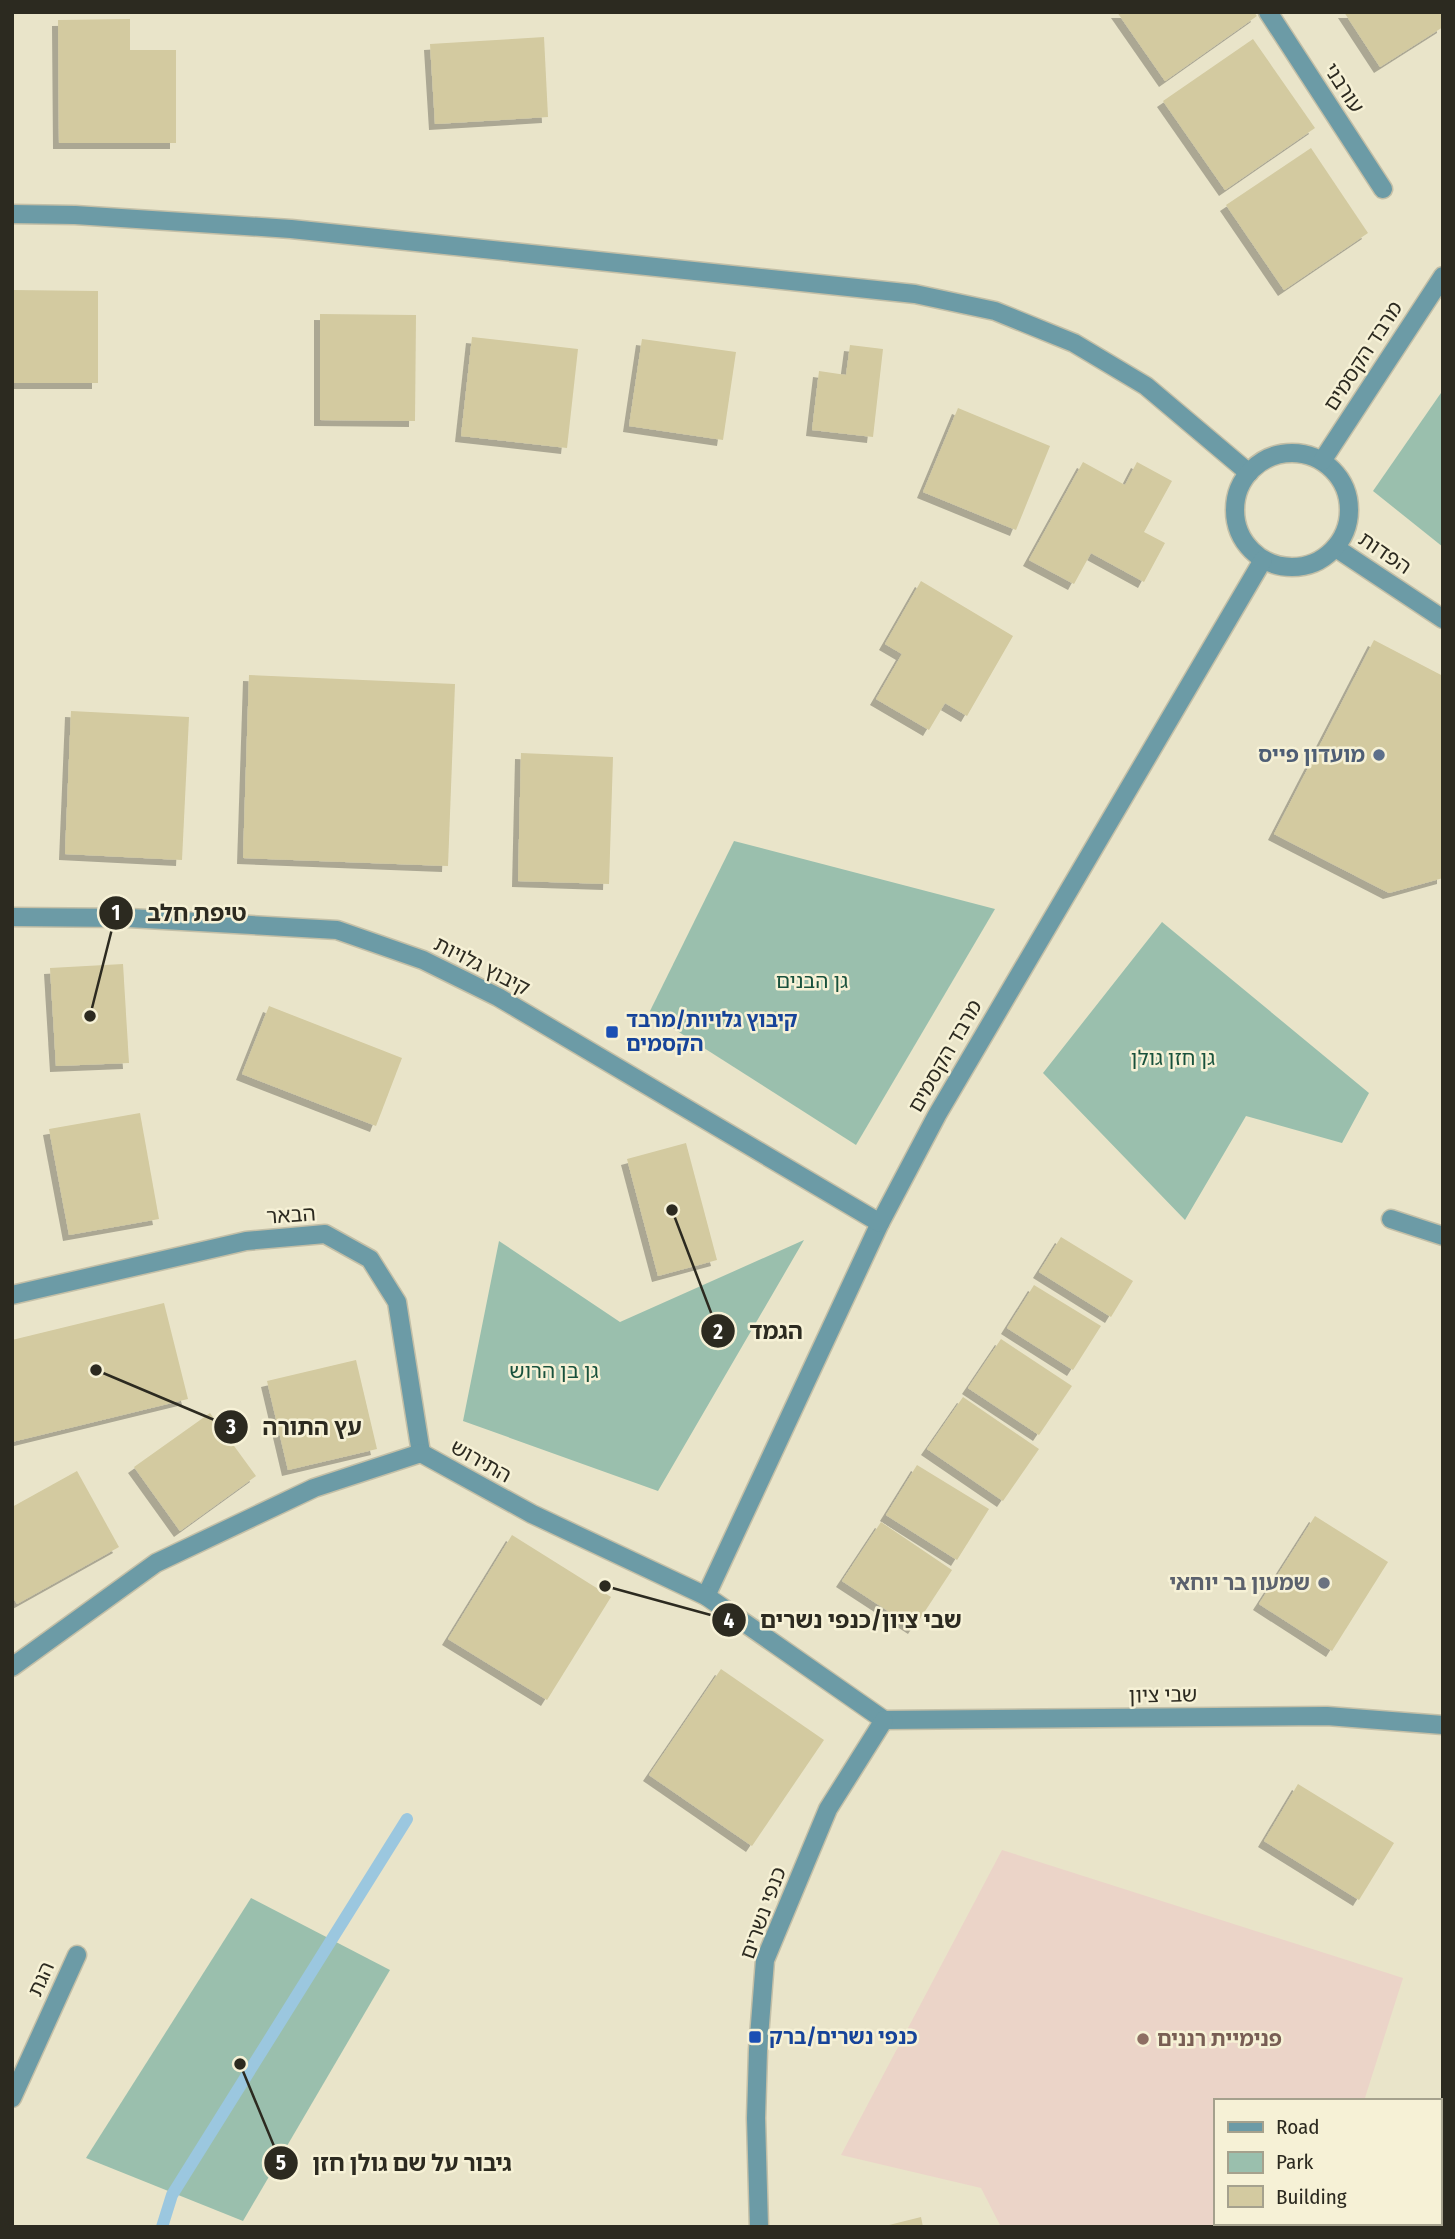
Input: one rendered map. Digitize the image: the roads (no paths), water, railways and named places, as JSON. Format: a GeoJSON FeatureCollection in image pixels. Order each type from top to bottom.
{"type":"FeatureCollection","features":[{"type":"Feature","properties":{"kind":"street","name":"עורבני"},"geometry":{"type":"LineString","coordinates":[[1268,12],[1383,189]]}},
{"type":"Feature","properties":{"kind":"street"},"geometry":{"type":"LineString","coordinates":[[12,215],[75,215],[291,229],[915,294],[995,311],[1074,343],[1146,386],[1249,473]]}},
{"type":"Feature","properties":{"kind":"street","name":"מרבד הקסמים"},"geometry":{"type":"LineString","coordinates":[[1322,461],[1443,275]]}},
{"type":"Feature","properties":{"kind":"street"},"geometry":{"type":"LineString","coordinates":[[1276,455],[1307,455],[1322,461],[1337,475],[1347,492],[1350,512],[1346,531],[1336,548],[1317,562],[1294,568],[1263,560],[1248,547],[1238,529],[1235,509],[1238,490],[1249,473],[1261,462],[1276,455]]}},
{"type":"Feature","properties":{"kind":"street","name":"הפדות"},"geometry":{"type":"LineString","coordinates":[[1336,548],[1443,619]]}},
{"type":"Feature","properties":{"kind":"street","name":"מרבד הקסמים"},"geometry":{"type":"LineString","coordinates":[[706,1596],[880,1223],[937,1115],[1263,560]]}},
{"type":"Feature","properties":{"kind":"street","name":"קיבוץ גלויות"},"geometry":{"type":"LineString","coordinates":[[12,917],[129,918],[337,930],[362,938],[423,960],[498,997],[880,1223]]}},
{"type":"Feature","properties":{"kind":"street"},"geometry":{"type":"LineString","coordinates":[[1391,1219],[1443,1236]]}},
{"type":"Feature","properties":{"kind":"street","name":"הבאר"},"geometry":{"type":"LineString","coordinates":[[12,1296],[246,1241],[325,1234],[370,1259],[397,1302],[421,1453]]}},
{"type":"Feature","properties":{"kind":"street","name":"התירוש"},"geometry":{"type":"LineString","coordinates":[[12,1667],[156,1563],[314,1488],[421,1453],[532,1514],[706,1596],[884,1720]]}},
{"type":"Feature","properties":{"kind":"street","name":"שבי ציון"},"geometry":{"type":"LineString","coordinates":[[884,1720],[1327,1716],[1443,1725]]}},
{"type":"Feature","properties":{"kind":"street","name":"כנפי נשרים"},"geometry":{"type":"LineString","coordinates":[[759,2227],[756,2118],[765,1960],[828,1809],[884,1720]]}},
{"type":"Feature","properties":{"kind":"street","name":"הגת"},"geometry":{"type":"LineString","coordinates":[[12,2098],[77,1955]]}},
{"type":"Feature","properties":{"kind":"waterway"},"geometry":{"type":"LineString","coordinates":[[162,2227],[172,2195],[407,1819]]}},
{"type":"Feature","properties":{"kind":"place","name":"מועדון פייס"},"geometry":{"type":"Point","coordinates":[1379,755]}},
{"type":"Feature","properties":{"kind":"place","name":"טיפת חלב"},"geometry":{"type":"Point","coordinates":[90,1016]}},
{"type":"Feature","properties":{"kind":"place","name":"קיבוץ גלויות/מרבד הקסמים"},"geometry":{"type":"Point","coordinates":[612,1032]}},
{"type":"Feature","properties":{"kind":"place","name":"הגמד"},"geometry":{"type":"Point","coordinates":[672,1210]}},
{"type":"Feature","properties":{"kind":"place","name":"עץ התורה"},"geometry":{"type":"Point","coordinates":[96,1370]}},
{"type":"Feature","properties":{"kind":"place","name":"שמעון בר יוחאי"},"geometry":{"type":"Point","coordinates":[1324,1583]}},
{"type":"Feature","properties":{"kind":"place","name":"שבי ציון/כנפי נשרים"},"geometry":{"type":"Point","coordinates":[605,1586]}},
{"type":"Feature","properties":{"kind":"place","name":"כנפי נשרים/ברק"},"geometry":{"type":"Point","coordinates":[755,2037]}},
{"type":"Feature","properties":{"kind":"place","name":"פנימיית רננים"},"geometry":{"type":"Point","coordinates":[1143,2039]}},
{"type":"Feature","properties":{"kind":"place","name":"גיבור על שם גולן חזן"},"geometry":{"type":"Point","coordinates":[240,2064]}},
{"type":"Feature","properties":{"kind":"park label","name":"גן הבנים"},"geometry":{"type":"Point","coordinates":[812,981]}},
{"type":"Feature","properties":{"kind":"park label","name":"גן חזן גולן"},"geometry":{"type":"Point","coordinates":[1173,1058]}},
{"type":"Feature","properties":{"kind":"park label","name":"גן בן הרוש"},"geometry":{"type":"Point","coordinates":[554,1371]}}]}
